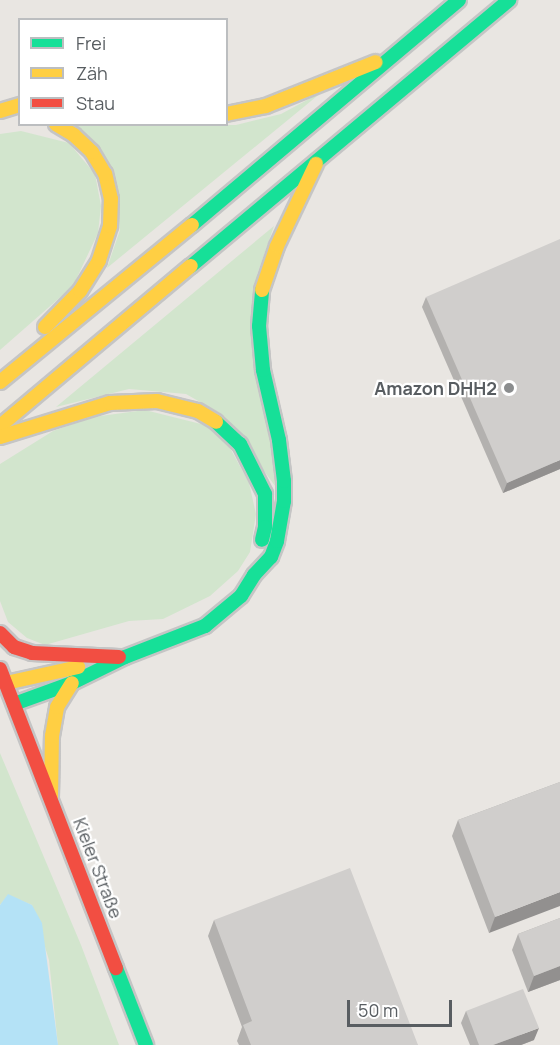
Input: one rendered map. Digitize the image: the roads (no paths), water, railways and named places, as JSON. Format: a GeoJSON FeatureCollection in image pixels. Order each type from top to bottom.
{"type":"FeatureCollection","features":[{"type":"Feature","properties":{"kind":"main road"},"geometry":{"type":"LineString","coordinates":[[0,382],[459,0]]}},
{"type":"Feature","properties":{"kind":"main road"},"geometry":{"type":"LineString","coordinates":[[0,426],[316,164],[509,0]]}},
{"type":"Feature","properties":{"kind":"main road"},"geometry":{"type":"LineString","coordinates":[[228,114],[266,106],[398,52]]}},
{"type":"Feature","properties":{"kind":"main road"},"geometry":{"type":"LineString","coordinates":[[0,111],[18,106]]}},
{"type":"Feature","properties":{"kind":"main road"},"geometry":{"type":"LineString","coordinates":[[0,120],[18,119]]}},
{"type":"Feature","properties":{"kind":"main road"},"geometry":{"type":"LineString","coordinates":[[0,374],[80,291],[99,260],[110,226],[111,199],[105,174],[92,152],[74,135],[59,126]]}},
{"type":"Feature","properties":{"kind":"main road"},"geometry":{"type":"LineString","coordinates":[[14,704],[72,683],[125,657],[205,626],[241,596],[254,575],[271,557],[277,541],[284,501],[279,440],[261,348],[262,290],[277,246],[316,164]]}},
{"type":"Feature","properties":{"kind":"main road"},"geometry":{"type":"LineString","coordinates":[[0,437],[110,403],[157,401],[198,411],[216,422],[240,444],[265,494],[266,527],[254,575]]}},
{"type":"Feature","properties":{"kind":"main road"},"geometry":{"type":"LineString","coordinates":[[0,633],[14,647],[32,653],[125,657]]}},
{"type":"Feature","properties":{"kind":"main road"},"geometry":{"type":"LineString","coordinates":[[6,683],[125,657]]}},
{"type":"Feature","properties":{"kind":"main road","name":"Kieler Straße"},"geometry":{"type":"LineString","coordinates":[[0,669],[146,1045]]}},
{"type":"Feature","properties":{"kind":"main road"},"geometry":{"type":"LineString","coordinates":[[51,797],[52,736],[57,707],[72,683]]}},
{"type":"Feature","properties":{"kind":"water"},"geometry":{"type":"Polygon","coordinates":[[[8,894],[32,905],[42,923],[58,1045],[0,1045],[0,905],[8,894]]]}},
{"type":"Feature","properties":{"kind":"place","name":"Amazon DHH2"},"geometry":{"type":"Point","coordinates":[509,388]}}]}
